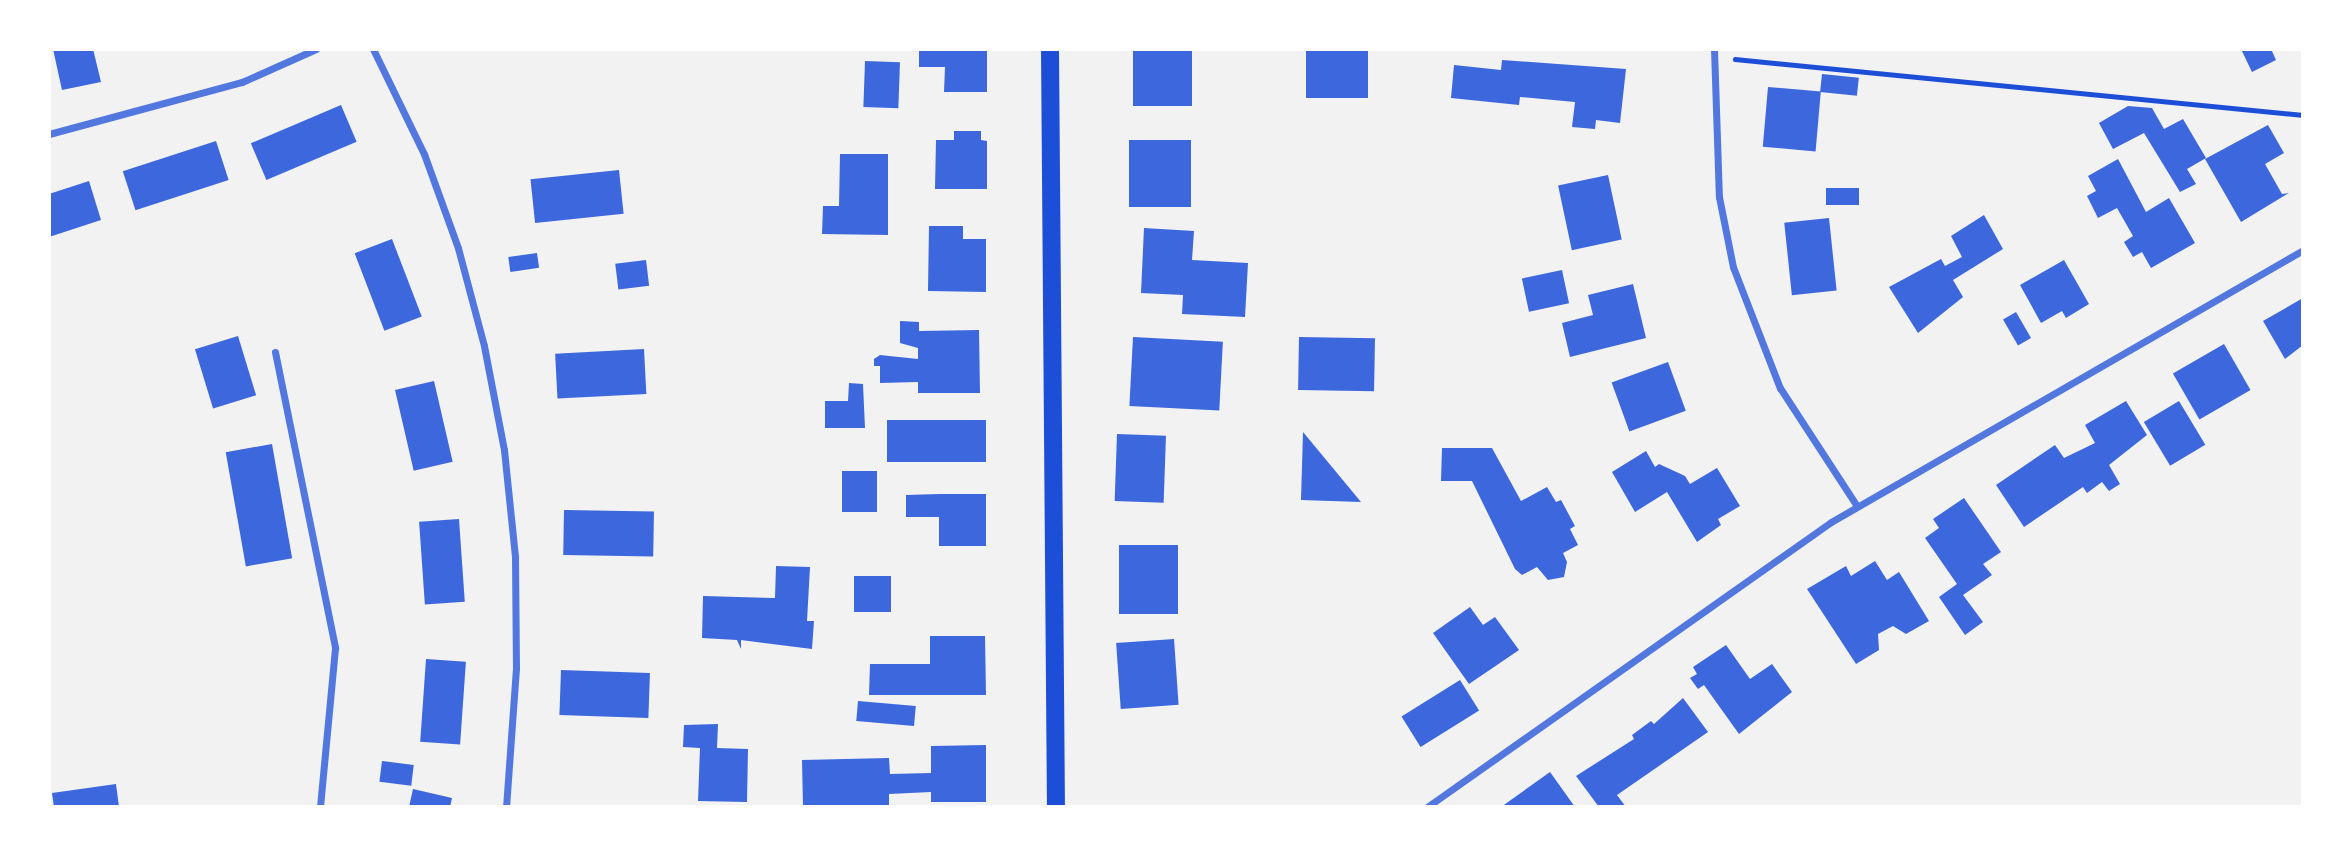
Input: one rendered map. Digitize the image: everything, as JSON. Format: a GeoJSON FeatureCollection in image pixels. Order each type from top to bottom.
{"type":"FeatureCollection","features":[{"type":"Feature","properties":{"kind":"main road"},"geometry":{"type":"LineString","coordinates":[[1050,49],[1056,807]]}},
{"type":"Feature","properties":{"kind":"street"},"geometry":{"type":"LineString","coordinates":[[49,134],[242,82],[316,49]]}},
{"type":"Feature","properties":{"kind":"street"},"geometry":{"type":"LineString","coordinates":[[373,49],[424,154],[458,248],[484,346],[504,450],[515,556],[516,668],[506,807]]}},
{"type":"Feature","properties":{"kind":"street"},"geometry":{"type":"LineString","coordinates":[[1713,53],[1719,197],[1733,267],[1780,388],[1857,506]]}},
{"type":"Feature","properties":{"kind":"street"},"geometry":{"type":"LineString","coordinates":[[1427,807],[1857,506],[2303,250]]}},
{"type":"Feature","properties":{"kind":"street"},"geometry":{"type":"LineString","coordinates":[[275,352],[335,648],[320,807]]}},
{"type":"Feature","properties":{"kind":"path"},"geometry":{"type":"LineString","coordinates":[[1713,53],[2303,115]]}},
{"type":"Feature","properties":{"kind":"building"},"geometry":{"type":"Polygon","coordinates":[[[53,49],[93,49],[101,82],[62,90],[53,49]]]}},
{"type":"Feature","properties":{"kind":"building"},"geometry":{"type":"Polygon","coordinates":[[[919,49],[987,49],[987,92],[944,92],[945,67],[919,67],[919,49]]]}},
{"type":"Feature","properties":{"kind":"building"},"geometry":{"type":"Polygon","coordinates":[[[1133,49],[1192,49],[1192,106],[1133,106],[1133,49]]]}},
{"type":"Feature","properties":{"kind":"building"},"geometry":{"type":"Polygon","coordinates":[[[1306,49],[1368,49],[1368,98],[1306,98],[1306,49]]]}},
{"type":"Feature","properties":{"kind":"building"},"geometry":{"type":"Polygon","coordinates":[[[2241,49],[2271,49],[2276,60],[2252,72],[2241,49]]]}},
{"type":"Feature","properties":{"kind":"building"},"geometry":{"type":"Polygon","coordinates":[[[1502,60],[1626,69],[1620,123],[1596,120],[1595,129],[1572,127],[1575,102],[1520,97],[1519,105],[1451,98],[1454,65],[1501,70],[1502,60]]]}},
{"type":"Feature","properties":{"kind":"building"},"geometry":{"type":"Polygon","coordinates":[[[865,61],[900,62],[898,108],[863,107],[865,61]]]}},
{"type":"Feature","properties":{"kind":"building"},"geometry":{"type":"Polygon","coordinates":[[[1822,74],[1859,78],[1857,96],[1820,92],[1822,74]]]}},
{"type":"Feature","properties":{"kind":"building"},"geometry":{"type":"Polygon","coordinates":[[[1768,87],[1821,92],[1816,151],[1763,147],[1768,87]]]}},
{"type":"Feature","properties":{"kind":"building"},"geometry":{"type":"Polygon","coordinates":[[[341,105],[357,142],[266,180],[251,143],[341,105]]]}},
{"type":"Feature","properties":{"kind":"building"},"geometry":{"type":"Polygon","coordinates":[[[2128,106],[2152,108],[2164,129],[2183,119],[2206,158],[2187,169],[2196,184],[2180,192],[2144,133],[2113,149],[2099,123],[2128,106]]]}},
{"type":"Feature","properties":{"kind":"building"},"geometry":{"type":"Polygon","coordinates":[[[2268,125],[2284,153],[2265,164],[2282,194],[2289,193],[2241,222],[2205,159],[2268,125]]]}},
{"type":"Feature","properties":{"kind":"building"},"geometry":{"type":"Polygon","coordinates":[[[954,131],[981,131],[981,140],[987,141],[987,189],[935,189],[936,140],[954,140],[954,131]]]}},
{"type":"Feature","properties":{"kind":"building"},"geometry":{"type":"Polygon","coordinates":[[[1129,140],[1191,140],[1191,207],[1129,207],[1129,140]]]}},
{"type":"Feature","properties":{"kind":"building"},"geometry":{"type":"Polygon","coordinates":[[[216,141],[229,180],[135,210],[123,171],[216,141]]]}},
{"type":"Feature","properties":{"kind":"building"},"geometry":{"type":"Polygon","coordinates":[[[840,154],[888,154],[888,235],[822,234],[823,206],[839,206],[840,154]]]}},
{"type":"Feature","properties":{"kind":"building"},"geometry":{"type":"Polygon","coordinates":[[[2118,159],[2146,212],[2169,198],[2195,243],[2151,268],[2142,252],[2133,257],[2124,242],[2133,236],[2117,208],[2098,218],[2087,196],[2096,191],[2088,176],[2118,159]]]}},
{"type":"Feature","properties":{"kind":"building"},"geometry":{"type":"Polygon","coordinates":[[[619,170],[624,214],[535,223],[530,179],[619,170]]]}},
{"type":"Feature","properties":{"kind":"building"},"geometry":{"type":"Polygon","coordinates":[[[1608,175],[1622,240],[1572,250],[1558,186],[1608,175]]]}},
{"type":"Feature","properties":{"kind":"building"},"geometry":{"type":"Polygon","coordinates":[[[89,181],[101,220],[49,237],[49,194],[89,181]]]}},
{"type":"Feature","properties":{"kind":"building"},"geometry":{"type":"Polygon","coordinates":[[[1826,188],[1859,188],[1859,205],[1826,205],[1826,188]]]}},
{"type":"Feature","properties":{"kind":"building"},"geometry":{"type":"Polygon","coordinates":[[[1984,215],[2003,249],[1953,280],[1963,297],[1918,333],[1889,287],[1941,259],[1945,266],[1962,257],[1951,236],[1984,215]]]}},
{"type":"Feature","properties":{"kind":"building"},"geometry":{"type":"Polygon","coordinates":[[[1829,218],[1837,291],[1792,295],[1784,223],[1829,218]]]}},
{"type":"Feature","properties":{"kind":"building"},"geometry":{"type":"Polygon","coordinates":[[[929,226],[963,226],[963,239],[986,239],[986,292],[928,291],[929,226]]]}},
{"type":"Feature","properties":{"kind":"building"},"geometry":{"type":"Polygon","coordinates":[[[1144,228],[1194,231],[1192,260],[1248,263],[1245,317],[1182,314],[1183,295],[1141,293],[1144,228]]]}},
{"type":"Feature","properties":{"kind":"building"},"geometry":{"type":"Polygon","coordinates":[[[392,239],[422,316],[384,331],[355,253],[392,239]]]}},
{"type":"Feature","properties":{"kind":"building"},"geometry":{"type":"Polygon","coordinates":[[[537,253],[539,268],[510,272],[508,257],[537,253]]]}},
{"type":"Feature","properties":{"kind":"building"},"geometry":{"type":"Polygon","coordinates":[[[646,260],[649,286],[618,290],[615,264],[646,260]]]}},
{"type":"Feature","properties":{"kind":"building"},"geometry":{"type":"Polygon","coordinates":[[[2064,260],[2089,304],[2066,318],[2062,311],[2041,323],[2020,285],[2064,260]]]}},
{"type":"Feature","properties":{"kind":"building"},"geometry":{"type":"Polygon","coordinates":[[[1562,270],[1569,303],[1529,312],[1522,279],[1562,270]]]}},
{"type":"Feature","properties":{"kind":"building"},"geometry":{"type":"Polygon","coordinates":[[[1633,284],[1646,338],[1570,357],[1562,323],[1593,315],[1588,295],[1633,284]]]}},
{"type":"Feature","properties":{"kind":"building"},"geometry":{"type":"Polygon","coordinates":[[[2303,298],[2303,345],[2285,359],[2263,321],[2303,298]]]}},
{"type":"Feature","properties":{"kind":"building"},"geometry":{"type":"Polygon","coordinates":[[[2016,312],[2031,338],[2018,345],[2003,320],[2016,312]]]}},
{"type":"Feature","properties":{"kind":"building"},"geometry":{"type":"Polygon","coordinates":[[[900,321],[919,322],[919,331],[979,330],[980,393],[918,393],[918,382],[880,383],[880,366],[874,366],[874,359],[880,355],[918,359],[918,348],[900,343],[900,321]]]}},
{"type":"Feature","properties":{"kind":"building"},"geometry":{"type":"Polygon","coordinates":[[[238,336],[256,395],[213,408],[195,349],[238,336]]]}},
{"type":"Feature","properties":{"kind":"building"},"geometry":{"type":"Polygon","coordinates":[[[1133,337],[1223,342],[1219,411],[1129,406],[1133,337]]]}},
{"type":"Feature","properties":{"kind":"building"},"geometry":{"type":"Polygon","coordinates":[[[1299,337],[1375,338],[1374,391],[1298,390],[1299,337]]]}},
{"type":"Feature","properties":{"kind":"building"},"geometry":{"type":"Polygon","coordinates":[[[2224,344],[2250,390],[2199,419],[2173,374],[2224,344]]]}},
{"type":"Feature","properties":{"kind":"building"},"geometry":{"type":"Polygon","coordinates":[[[644,349],[646,394],[557,399],[555,354],[644,349]]]}},
{"type":"Feature","properties":{"kind":"building"},"geometry":{"type":"Polygon","coordinates":[[[1668,362],[1686,411],[1629,431],[1612,383],[1668,362]]]}},
{"type":"Feature","properties":{"kind":"building"},"geometry":{"type":"Polygon","coordinates":[[[434,381],[453,462],[414,471],[395,390],[434,381]]]}},
{"type":"Feature","properties":{"kind":"building"},"geometry":{"type":"Polygon","coordinates":[[[849,383],[863,384],[865,428],[825,428],[825,401],[848,401],[849,383]]]}},
{"type":"Feature","properties":{"kind":"building"},"geometry":{"type":"Polygon","coordinates":[[[2126,401],[2147,435],[2109,465],[2120,484],[2109,491],[2102,482],[2087,493],[2083,487],[2024,527],[1996,485],[2055,445],[2064,458],[2095,443],[2085,425],[2126,401]]]}},
{"type":"Feature","properties":{"kind":"building"},"geometry":{"type":"Polygon","coordinates":[[[2179,401],[2205,445],[2170,466],[2144,422],[2179,401]]]}},
{"type":"Feature","properties":{"kind":"building"},"geometry":{"type":"Polygon","coordinates":[[[887,420],[986,420],[986,462],[887,462],[887,420]]]}},
{"type":"Feature","properties":{"kind":"building"},"geometry":{"type":"Polygon","coordinates":[[[1303,432],[1361,502],[1301,500],[1303,432]]]}},
{"type":"Feature","properties":{"kind":"building"},"geometry":{"type":"Polygon","coordinates":[[[1117,434],[1166,436],[1164,503],[1115,501],[1117,434]]]}},
{"type":"Feature","properties":{"kind":"building"},"geometry":{"type":"Polygon","coordinates":[[[272,444],[292,558],[246,566],[226,452],[272,444]]]}},
{"type":"Feature","properties":{"kind":"building"},"geometry":{"type":"Polygon","coordinates":[[[1442,448],[1492,448],[1521,501],[1547,487],[1556,502],[1561,500],[1575,526],[1570,529],[1578,545],[1563,553],[1567,562],[1564,577],[1548,580],[1537,567],[1522,575],[1515,569],[1472,481],[1441,481],[1442,448]]]}},
{"type":"Feature","properties":{"kind":"building"},"geometry":{"type":"Polygon","coordinates":[[[1646,451],[1655,467],[1659,464],[1685,476],[1690,484],[1717,468],[1740,506],[1718,519],[1721,525],[1697,542],[1667,492],[1635,512],[1612,472],[1646,451]]]}},
{"type":"Feature","properties":{"kind":"building"},"geometry":{"type":"Polygon","coordinates":[[[842,471],[877,471],[877,512],[842,512],[842,471]]]}},
{"type":"Feature","properties":{"kind":"building"},"geometry":{"type":"Polygon","coordinates":[[[986,494],[986,546],[939,546],[939,517],[906,517],[906,495],[986,494]]]}},
{"type":"Feature","properties":{"kind":"building"},"geometry":{"type":"Polygon","coordinates":[[[1964,498],[2001,552],[1983,564],[1992,575],[1963,595],[1983,622],[1965,635],[1939,597],[1957,584],[1925,538],[1939,528],[1933,519],[1964,498]]]}},
{"type":"Feature","properties":{"kind":"building"},"geometry":{"type":"Polygon","coordinates":[[[564,510],[654,512],[653,557],[563,555],[564,510]]]}},
{"type":"Feature","properties":{"kind":"building"},"geometry":{"type":"Polygon","coordinates":[[[459,519],[465,602],[425,605],[419,522],[459,519]]]}},
{"type":"Feature","properties":{"kind":"building"},"geometry":{"type":"Polygon","coordinates":[[[1119,545],[1178,545],[1178,614],[1119,614],[1119,545]]]}},
{"type":"Feature","properties":{"kind":"building"},"geometry":{"type":"Polygon","coordinates":[[[1875,561],[1887,580],[1899,572],[1929,621],[1906,634],[1893,626],[1878,634],[1879,650],[1856,664],[1807,589],[1846,566],[1851,576],[1875,561]]]}},
{"type":"Feature","properties":{"kind":"building"},"geometry":{"type":"Polygon","coordinates":[[[776,566],[810,567],[807,621],[814,621],[812,649],[741,640],[741,649],[737,640],[702,638],[703,596],[775,598],[776,566]]]}},
{"type":"Feature","properties":{"kind":"building"},"geometry":{"type":"Polygon","coordinates":[[[854,576],[891,576],[891,612],[854,612],[854,576]]]}},
{"type":"Feature","properties":{"kind":"building"},"geometry":{"type":"Polygon","coordinates":[[[1470,607],[1483,625],[1495,617],[1519,650],[1469,684],[1433,633],[1470,607]]]}},
{"type":"Feature","properties":{"kind":"building"},"geometry":{"type":"Polygon","coordinates":[[[930,636],[985,636],[986,695],[869,695],[870,664],[930,664],[930,636]]]}},
{"type":"Feature","properties":{"kind":"building"},"geometry":{"type":"Polygon","coordinates":[[[1174,639],[1179,705],[1121,709],[1116,643],[1174,639]]]}},
{"type":"Feature","properties":{"kind":"building"},"geometry":{"type":"Polygon","coordinates":[[[1726,645],[1750,679],[1772,664],[1792,692],[1739,734],[1704,685],[1698,689],[1690,678],[1697,674],[1693,667],[1726,645]]]}},
{"type":"Feature","properties":{"kind":"building"},"geometry":{"type":"Polygon","coordinates":[[[426,659],[466,662],[460,745],[420,742],[426,659]]]}},
{"type":"Feature","properties":{"kind":"building"},"geometry":{"type":"Polygon","coordinates":[[[561,670],[650,673],[648,718],[559,715],[561,670]]]}},
{"type":"Feature","properties":{"kind":"building"},"geometry":{"type":"Polygon","coordinates":[[[1460,680],[1479,711],[1421,747],[1401,717],[1460,680]]]}},
{"type":"Feature","properties":{"kind":"building"},"geometry":{"type":"Polygon","coordinates":[[[1683,698],[1708,732],[1617,795],[1626,807],[1599,807],[1576,776],[1634,739],[1632,735],[1651,721],[1654,724],[1683,698]]]}},
{"type":"Feature","properties":{"kind":"building"},"geometry":{"type":"Polygon","coordinates":[[[858,701],[916,706],[914,726],[856,721],[858,701]]]}},
{"type":"Feature","properties":{"kind":"building"},"geometry":{"type":"Polygon","coordinates":[[[718,724],[717,748],[748,749],[747,802],[698,801],[700,748],[683,747],[684,725],[718,724]]]}},
{"type":"Feature","properties":{"kind":"building"},"geometry":{"type":"Polygon","coordinates":[[[986,745],[986,802],[931,802],[931,792],[889,794],[889,807],[803,807],[802,760],[889,758],[890,774],[931,773],[931,746],[986,745]]]}},
{"type":"Feature","properties":{"kind":"building"},"geometry":{"type":"Polygon","coordinates":[[[382,761],[414,765],[411,786],[379,782],[382,761]]]}},
{"type":"Feature","properties":{"kind":"building"},"geometry":{"type":"Polygon","coordinates":[[[1550,772],[1575,807],[1501,807],[1550,772]]]}},
{"type":"Feature","properties":{"kind":"building"},"geometry":{"type":"Polygon","coordinates":[[[116,784],[119,807],[54,807],[52,793],[116,784]]]}},
{"type":"Feature","properties":{"kind":"building"},"geometry":{"type":"Polygon","coordinates":[[[413,789],[452,798],[450,807],[409,807],[413,789]]]}}]}
